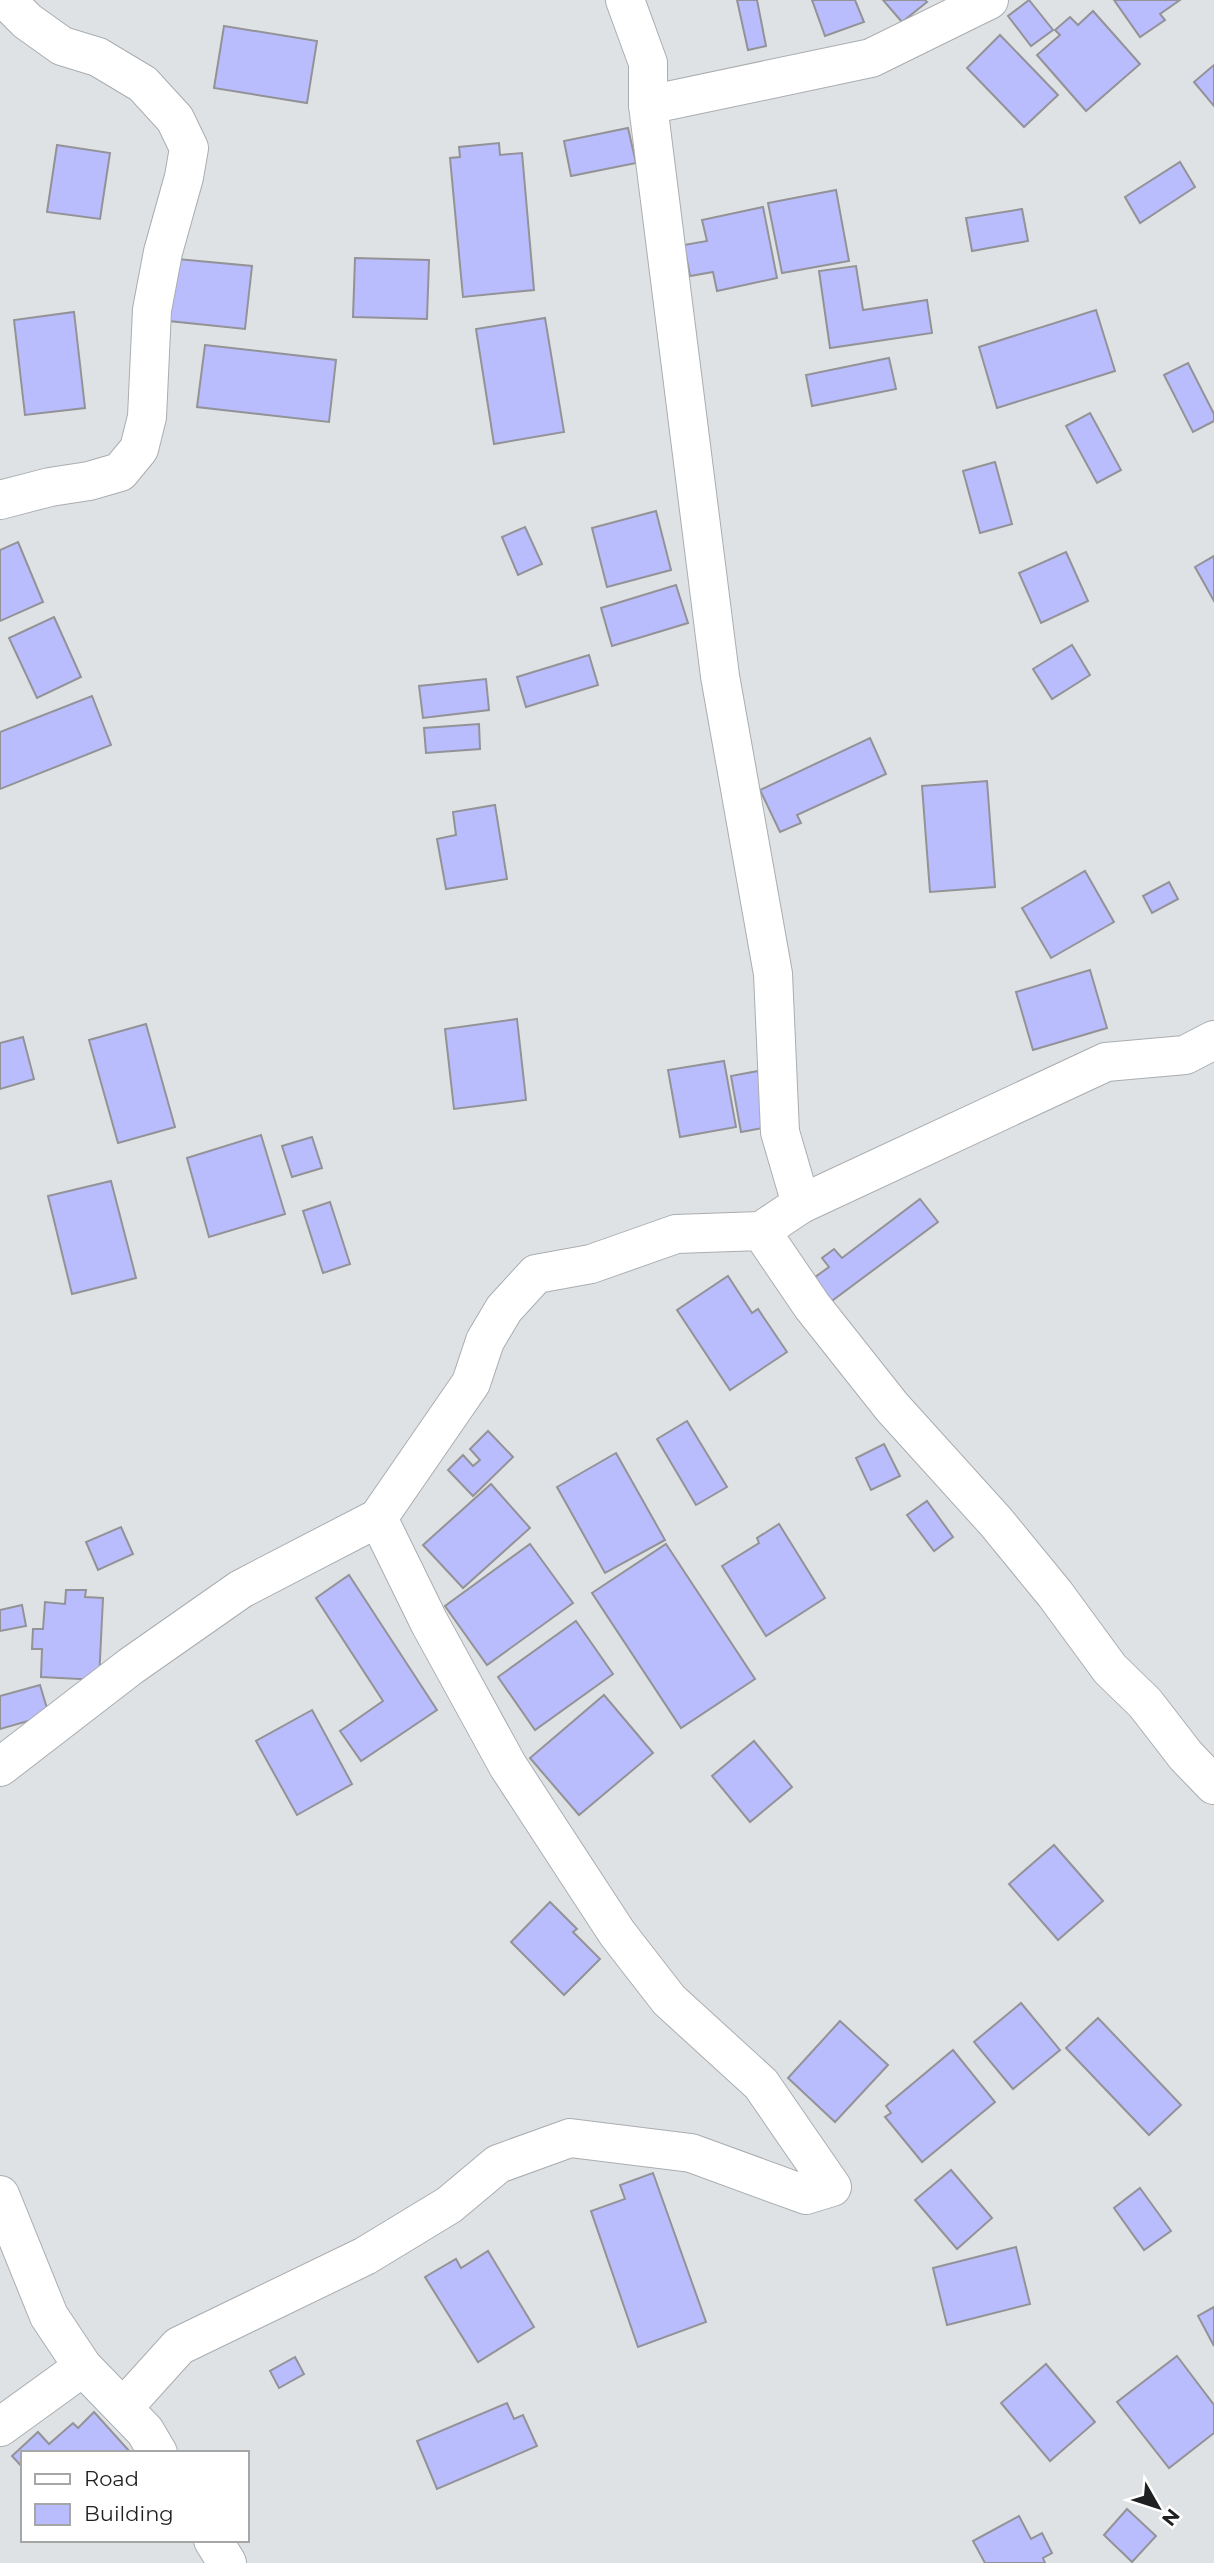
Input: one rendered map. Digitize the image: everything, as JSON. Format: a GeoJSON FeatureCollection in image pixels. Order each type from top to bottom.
{"type":"FeatureCollection","features":[{"type":"Feature","properties":{"kind":"street"},"geometry":{"type":"LineString","coordinates":[[0,500],[120,472],[139,449],[147,416],[152,310],[163,252],[184,177],[188,148],[174,119],[143,84],[98,57],[62,46],[27,21],[6,0]]}},
{"type":"Feature","properties":{"kind":"street"},"geometry":{"type":"LineString","coordinates":[[625,0],[648,63],[648,105],[720,677],[773,974],[780,1132],[801,1204]]}},
{"type":"Feature","properties":{"kind":"street"},"geometry":{"type":"LineString","coordinates":[[648,105],[871,58],[989,0]]}},
{"type":"Feature","properties":{"kind":"street"},"geometry":{"type":"LineString","coordinates":[[0,1767],[131,1666],[241,1589],[378,1518],[471,1383],[485,1340],[504,1309],[536,1274],[591,1264],[676,1234],[761,1231],[801,1204],[1106,1062],[1185,1055],[1214,1040]]}},
{"type":"Feature","properties":{"kind":"street"},"geometry":{"type":"LineString","coordinates":[[761,1231],[812,1306],[892,1407],[996,1522],[1055,1594],[1110,1669],[1144,1703],[1214,1786]]}},
{"type":"Feature","properties":{"kind":"street"},"geometry":{"type":"LineString","coordinates":[[122,2408],[179,2346],[365,2256],[449,2205],[498,2164],[570,2138],[691,2153],[806,2195],[832,2187],[761,2084],[669,2000],[617,1933],[508,1766],[429,1622],[378,1518]]}},
{"type":"Feature","properties":{"kind":"street"},"geometry":{"type":"LineString","coordinates":[[0,2195],[49,2316],[83,2367],[145,2431],[157,2451]]}},
{"type":"Feature","properties":{"kind":"street"},"geometry":{"type":"LineString","coordinates":[[0,2427],[83,2367]]}},
{"type":"Feature","properties":{"kind":"street"},"geometry":{"type":"LineString","coordinates":[[214,2542],[227,2563]]}},
{"type":"Feature","properties":{"kind":"building"},"geometry":{"type":"Polygon","coordinates":[[[737,0],[757,0],[766,46],[748,50],[737,0]]]}},
{"type":"Feature","properties":{"kind":"building"},"geometry":{"type":"Polygon","coordinates":[[[812,0],[855,0],[864,22],[825,36],[812,0]]]}},
{"type":"Feature","properties":{"kind":"building"},"geometry":{"type":"Polygon","coordinates":[[[883,0],[925,0],[927,2],[902,22],[883,0]]]}},
{"type":"Feature","properties":{"kind":"building"},"geometry":{"type":"Polygon","coordinates":[[[1029,0],[1053,30],[1031,46],[1008,16],[1029,0]]]}},
{"type":"Feature","properties":{"kind":"building"},"geometry":{"type":"Polygon","coordinates":[[[1114,0],[1180,0],[1160,14],[1165,20],[1140,37],[1114,0]]]}},
{"type":"Feature","properties":{"kind":"building"},"geometry":{"type":"Polygon","coordinates":[[[1093,11],[1140,64],[1086,111],[1037,55],[1060,35],[1055,30],[1070,17],[1078,25],[1093,11]]]}},
{"type":"Feature","properties":{"kind":"building"},"geometry":{"type":"Polygon","coordinates":[[[224,26],[317,41],[307,103],[214,88],[224,26]]]}},
{"type":"Feature","properties":{"kind":"building"},"geometry":{"type":"Polygon","coordinates":[[[1000,35],[1058,95],[1024,127],[967,68],[1000,35]]]}},
{"type":"Feature","properties":{"kind":"building"},"geometry":{"type":"Polygon","coordinates":[[[1214,65],[1214,106],[1194,82],[1214,65]]]}},
{"type":"Feature","properties":{"kind":"building"},"geometry":{"type":"Polygon","coordinates":[[[628,128],[636,163],[571,176],[564,141],[628,128]]]}},
{"type":"Feature","properties":{"kind":"building"},"geometry":{"type":"Polygon","coordinates":[[[499,143],[500,155],[522,153],[534,290],[463,297],[450,158],[460,157],[459,147],[499,143]]]}},
{"type":"Feature","properties":{"kind":"building"},"geometry":{"type":"Polygon","coordinates":[[[57,145],[110,153],[100,219],[47,212],[57,145]]]}},
{"type":"Feature","properties":{"kind":"building"},"geometry":{"type":"Polygon","coordinates":[[[1180,162],[1195,187],[1140,223],[1125,197],[1180,162]]]}},
{"type":"Feature","properties":{"kind":"building"},"geometry":{"type":"Polygon","coordinates":[[[836,190],[849,261],[782,273],[768,203],[836,190]]]}},
{"type":"Feature","properties":{"kind":"building"},"geometry":{"type":"Polygon","coordinates":[[[763,207],[777,278],[717,291],[713,272],[690,276],[684,245],[707,241],[702,220],[763,207]]]}},
{"type":"Feature","properties":{"kind":"building"},"geometry":{"type":"Polygon","coordinates":[[[1022,209],[1028,241],[972,251],[966,218],[1022,209]]]}},
{"type":"Feature","properties":{"kind":"building"},"geometry":{"type":"Polygon","coordinates":[[[355,258],[429,260],[427,319],[353,317],[355,258]]]}},
{"type":"Feature","properties":{"kind":"building"},"geometry":{"type":"Polygon","coordinates":[[[177,259],[252,266],[245,329],[169,321],[177,259]]]}},
{"type":"Feature","properties":{"kind":"building"},"geometry":{"type":"Polygon","coordinates":[[[856,266],[863,310],[927,300],[932,333],[830,348],[819,271],[856,266]]]}},
{"type":"Feature","properties":{"kind":"building"},"geometry":{"type":"Polygon","coordinates":[[[1096,310],[1115,371],[997,408],[979,347],[1096,310]]]}},
{"type":"Feature","properties":{"kind":"building"},"geometry":{"type":"Polygon","coordinates":[[[74,312],[85,408],[25,415],[14,320],[74,312]]]}},
{"type":"Feature","properties":{"kind":"building"},"geometry":{"type":"Polygon","coordinates":[[[545,318],[564,432],[494,444],[476,329],[545,318]]]}},
{"type":"Feature","properties":{"kind":"building"},"geometry":{"type":"Polygon","coordinates":[[[205,345],[336,360],[329,422],[197,407],[205,345]]]}},
{"type":"Feature","properties":{"kind":"building"},"geometry":{"type":"Polygon","coordinates":[[[889,358],[896,389],[812,406],[806,375],[889,358]]]}},
{"type":"Feature","properties":{"kind":"building"},"geometry":{"type":"Polygon","coordinates":[[[1188,363],[1214,414],[1214,421],[1193,432],[1164,375],[1188,363]]]}},
{"type":"Feature","properties":{"kind":"building"},"geometry":{"type":"Polygon","coordinates":[[[1090,413],[1121,470],[1097,483],[1066,426],[1090,413]]]}},
{"type":"Feature","properties":{"kind":"building"},"geometry":{"type":"Polygon","coordinates":[[[995,462],[1012,524],[980,533],[963,471],[995,462]]]}},
{"type":"Feature","properties":{"kind":"building"},"geometry":{"type":"Polygon","coordinates":[[[656,511],[671,570],[607,587],[592,528],[656,511]]]}},
{"type":"Feature","properties":{"kind":"building"},"geometry":{"type":"Polygon","coordinates":[[[525,527],[542,564],[518,575],[502,537],[525,527]]]}},
{"type":"Feature","properties":{"kind":"building"},"geometry":{"type":"Polygon","coordinates":[[[18,542],[43,602],[0,621],[0,550],[18,542]]]}},
{"type":"Feature","properties":{"kind":"building"},"geometry":{"type":"Polygon","coordinates":[[[1066,552],[1088,601],[1041,623],[1019,573],[1066,552]]]}},
{"type":"Feature","properties":{"kind":"building"},"geometry":{"type":"Polygon","coordinates":[[[1214,556],[1214,601],[1195,567],[1214,556]]]}},
{"type":"Feature","properties":{"kind":"building"},"geometry":{"type":"Polygon","coordinates":[[[676,585],[688,623],[612,646],[601,608],[676,585]]]}},
{"type":"Feature","properties":{"kind":"building"},"geometry":{"type":"Polygon","coordinates":[[[54,617],[81,677],[37,698],[9,638],[54,617]]]}},
{"type":"Feature","properties":{"kind":"building"},"geometry":{"type":"Polygon","coordinates":[[[1072,645],[1090,675],[1052,699],[1033,669],[1072,645]]]}},
{"type":"Feature","properties":{"kind":"building"},"geometry":{"type":"Polygon","coordinates":[[[589,655],[598,685],[526,707],[517,677],[589,655]]]}},
{"type":"Feature","properties":{"kind":"building"},"geometry":{"type":"Polygon","coordinates":[[[486,679],[489,710],[423,718],[419,686],[486,679]]]}},
{"type":"Feature","properties":{"kind":"building"},"geometry":{"type":"Polygon","coordinates":[[[92,696],[111,745],[0,789],[0,732],[92,696]]]}},
{"type":"Feature","properties":{"kind":"building"},"geometry":{"type":"Polygon","coordinates":[[[479,724],[480,749],[426,753],[424,728],[479,724]]]}},
{"type":"Feature","properties":{"kind":"building"},"geometry":{"type":"Polygon","coordinates":[[[870,738],[886,774],[797,815],[801,823],[780,832],[760,790],[870,738]]]}},
{"type":"Feature","properties":{"kind":"building"},"geometry":{"type":"Polygon","coordinates":[[[987,781],[995,887],[930,892],[922,786],[987,781]]]}},
{"type":"Feature","properties":{"kind":"building"},"geometry":{"type":"Polygon","coordinates":[[[495,805],[507,879],[446,889],[437,839],[456,835],[453,812],[495,805]]]}},
{"type":"Feature","properties":{"kind":"building"},"geometry":{"type":"Polygon","coordinates":[[[1085,871],[1114,922],[1051,958],[1022,908],[1085,871]]]}},
{"type":"Feature","properties":{"kind":"building"},"geometry":{"type":"Polygon","coordinates":[[[1169,882],[1178,899],[1152,913],[1143,896],[1169,882]]]}},
{"type":"Feature","properties":{"kind":"building"},"geometry":{"type":"Polygon","coordinates":[[[1090,970],[1107,1028],[1033,1050],[1016,992],[1090,970]]]}},
{"type":"Feature","properties":{"kind":"building"},"geometry":{"type":"Polygon","coordinates":[[[517,1019],[526,1100],[454,1109],[445,1029],[517,1019]]]}},
{"type":"Feature","properties":{"kind":"building"},"geometry":{"type":"Polygon","coordinates":[[[146,1024],[175,1127],[118,1143],[89,1040],[146,1024]]]}},
{"type":"Feature","properties":{"kind":"building"},"geometry":{"type":"Polygon","coordinates":[[[23,1037],[34,1079],[0,1089],[0,1043],[23,1037]]]}},
{"type":"Feature","properties":{"kind":"building"},"geometry":{"type":"Polygon","coordinates":[[[724,1061],[736,1127],[680,1137],[668,1070],[724,1061]]]}},
{"type":"Feature","properties":{"kind":"building"},"geometry":{"type":"Polygon","coordinates":[[[758,1071],[768,1127],[741,1132],[731,1076],[758,1071]]]}},
{"type":"Feature","properties":{"kind":"building"},"geometry":{"type":"Polygon","coordinates":[[[261,1135],[285,1214],[209,1237],[187,1158],[261,1135]]]}},
{"type":"Feature","properties":{"kind":"building"},"geometry":{"type":"Polygon","coordinates":[[[312,1137],[322,1168],[292,1177],[282,1146],[312,1137]]]}},
{"type":"Feature","properties":{"kind":"building"},"geometry":{"type":"Polygon","coordinates":[[[111,1181],[136,1278],[72,1294],[48,1196],[111,1181]]]}},
{"type":"Feature","properties":{"kind":"building"},"geometry":{"type":"Polygon","coordinates":[[[920,1199],[938,1222],[829,1303],[811,1280],[829,1267],[822,1258],[834,1249],[842,1258],[920,1199]]]}},
{"type":"Feature","properties":{"kind":"building"},"geometry":{"type":"Polygon","coordinates":[[[330,1202],[350,1264],[323,1273],[303,1211],[330,1202]]]}},
{"type":"Feature","properties":{"kind":"building"},"geometry":{"type":"Polygon","coordinates":[[[728,1276],[752,1313],[758,1309],[787,1352],[730,1390],[677,1310],[728,1276]]]}},
{"type":"Feature","properties":{"kind":"building"},"geometry":{"type":"Polygon","coordinates":[[[687,1421],[727,1487],[696,1505],[657,1439],[687,1421]]]}},
{"type":"Feature","properties":{"kind":"building"},"geometry":{"type":"Polygon","coordinates":[[[488,1431],[513,1457],[473,1496],[448,1470],[463,1455],[473,1466],[480,1460],[470,1449],[488,1431]]]}},
{"type":"Feature","properties":{"kind":"building"},"geometry":{"type":"Polygon","coordinates":[[[884,1444],[900,1476],[871,1490],[856,1458],[884,1444]]]}},
{"type":"Feature","properties":{"kind":"building"},"geometry":{"type":"Polygon","coordinates":[[[616,1453],[665,1540],[605,1573],[557,1487],[616,1453]]]}},
{"type":"Feature","properties":{"kind":"building"},"geometry":{"type":"Polygon","coordinates":[[[491,1484],[530,1528],[463,1588],[423,1545],[491,1484]]]}},
{"type":"Feature","properties":{"kind":"building"},"geometry":{"type":"Polygon","coordinates":[[[927,1501],[953,1537],[934,1551],[907,1515],[927,1501]]]}},
{"type":"Feature","properties":{"kind":"building"},"geometry":{"type":"Polygon","coordinates":[[[779,1524],[825,1598],[766,1636],[722,1566],[759,1543],[757,1538],[779,1524]]]}},
{"type":"Feature","properties":{"kind":"building"},"geometry":{"type":"Polygon","coordinates":[[[121,1527],[133,1554],[98,1570],[86,1542],[121,1527]]]}},
{"type":"Feature","properties":{"kind":"building"},"geometry":{"type":"Polygon","coordinates":[[[530,1544],[573,1603],[487,1665],[445,1606],[530,1544]]]}},
{"type":"Feature","properties":{"kind":"building"},"geometry":{"type":"Polygon","coordinates":[[[666,1544],[755,1679],[681,1728],[592,1593],[666,1544]]]}},
{"type":"Feature","properties":{"kind":"building"},"geometry":{"type":"Polygon","coordinates":[[[349,1575],[437,1710],[361,1761],[340,1731],[383,1701],[316,1598],[349,1575]]]}},
{"type":"Feature","properties":{"kind":"building"},"geometry":{"type":"Polygon","coordinates":[[[66,1590],[86,1590],[85,1597],[103,1598],[99,1680],[41,1677],[42,1649],[32,1649],[33,1629],[43,1629],[45,1602],[65,1604],[66,1590]]]}},
{"type":"Feature","properties":{"kind":"building"},"geometry":{"type":"Polygon","coordinates":[[[22,1605],[26,1626],[0,1631],[0,1610],[22,1605]]]}},
{"type":"Feature","properties":{"kind":"building"},"geometry":{"type":"Polygon","coordinates":[[[576,1621],[613,1674],[535,1730],[498,1677],[576,1621]]]}},
{"type":"Feature","properties":{"kind":"building"},"geometry":{"type":"Polygon","coordinates":[[[40,1685],[49,1715],[0,1729],[0,1696],[40,1685]]]}},
{"type":"Feature","properties":{"kind":"building"},"geometry":{"type":"Polygon","coordinates":[[[604,1695],[653,1753],[579,1815],[530,1758],[604,1695]]]}},
{"type":"Feature","properties":{"kind":"building"},"geometry":{"type":"Polygon","coordinates":[[[312,1710],[352,1784],[297,1815],[256,1741],[312,1710]]]}},
{"type":"Feature","properties":{"kind":"building"},"geometry":{"type":"Polygon","coordinates":[[[754,1741],[792,1787],[750,1822],[712,1776],[754,1741]]]}},
{"type":"Feature","properties":{"kind":"building"},"geometry":{"type":"Polygon","coordinates":[[[1054,1845],[1103,1901],[1058,1940],[1009,1884],[1054,1845]]]}},
{"type":"Feature","properties":{"kind":"building"},"geometry":{"type":"Polygon","coordinates":[[[550,1902],[577,1929],[573,1932],[600,1959],[564,1995],[511,1942],[550,1902]]]}},
{"type":"Feature","properties":{"kind":"building"},"geometry":{"type":"Polygon","coordinates":[[[1021,2003],[1060,2050],[1013,2089],[974,2042],[1021,2003]]]}},
{"type":"Feature","properties":{"kind":"building"},"geometry":{"type":"Polygon","coordinates":[[[1098,2018],[1181,2105],[1149,2135],[1066,2048],[1098,2018]]]}},
{"type":"Feature","properties":{"kind":"building"},"geometry":{"type":"Polygon","coordinates":[[[840,2021],[888,2065],[835,2122],[788,2078],[840,2021]]]}},
{"type":"Feature","properties":{"kind":"building"},"geometry":{"type":"Polygon","coordinates":[[[953,2050],[995,2102],[922,2162],[885,2117],[891,2113],[886,2106],[953,2050]]]}},
{"type":"Feature","properties":{"kind":"building"},"geometry":{"type":"Polygon","coordinates":[[[951,2170],[992,2218],[957,2249],[915,2200],[951,2170]]]}},
{"type":"Feature","properties":{"kind":"building"},"geometry":{"type":"Polygon","coordinates":[[[653,2173],[706,2322],[638,2347],[591,2211],[625,2199],[620,2185],[653,2173]]]}},
{"type":"Feature","properties":{"kind":"building"},"geometry":{"type":"Polygon","coordinates":[[[1140,2188],[1171,2231],[1144,2250],[1114,2208],[1140,2188]]]}},
{"type":"Feature","properties":{"kind":"building"},"geometry":{"type":"Polygon","coordinates":[[[1016,2247],[1030,2304],[947,2325],[933,2268],[1016,2247]]]}},
{"type":"Feature","properties":{"kind":"building"},"geometry":{"type":"Polygon","coordinates":[[[488,2251],[534,2327],[478,2362],[425,2277],[456,2259],[461,2268],[488,2251]]]}},
{"type":"Feature","properties":{"kind":"building"},"geometry":{"type":"Polygon","coordinates":[[[1214,2307],[1214,2346],[1198,2316],[1214,2307]]]}},
{"type":"Feature","properties":{"kind":"building"},"geometry":{"type":"Polygon","coordinates":[[[1177,2356],[1214,2405],[1214,2433],[1169,2468],[1117,2402],[1177,2356]]]}},
{"type":"Feature","properties":{"kind":"building"},"geometry":{"type":"Polygon","coordinates":[[[295,2357],[304,2374],[279,2388],[270,2371],[295,2357]]]}},
{"type":"Feature","properties":{"kind":"building"},"geometry":{"type":"Polygon","coordinates":[[[1046,2364],[1095,2422],[1050,2461],[1001,2403],[1046,2364]]]}},
{"type":"Feature","properties":{"kind":"building"},"geometry":{"type":"Polygon","coordinates":[[[507,2403],[514,2419],[523,2415],[537,2446],[437,2489],[417,2441],[507,2403]]]}},
{"type":"Feature","properties":{"kind":"building"},"geometry":{"type":"Polygon","coordinates":[[[94,2412],[129,2451],[21,2451],[21,2466],[12,2456],[38,2432],[49,2444],[73,2423],[78,2428],[94,2412]]]}},
{"type":"Feature","properties":{"kind":"building"},"geometry":{"type":"Polygon","coordinates":[[[1127,2509],[1156,2536],[1132,2562],[1104,2535],[1127,2509]]]}},
{"type":"Feature","properties":{"kind":"building"},"geometry":{"type":"Polygon","coordinates":[[[1019,2516],[1031,2539],[1042,2533],[1052,2553],[1043,2558],[1045,2563],[985,2563],[973,2541],[1019,2516]]]}}]}
